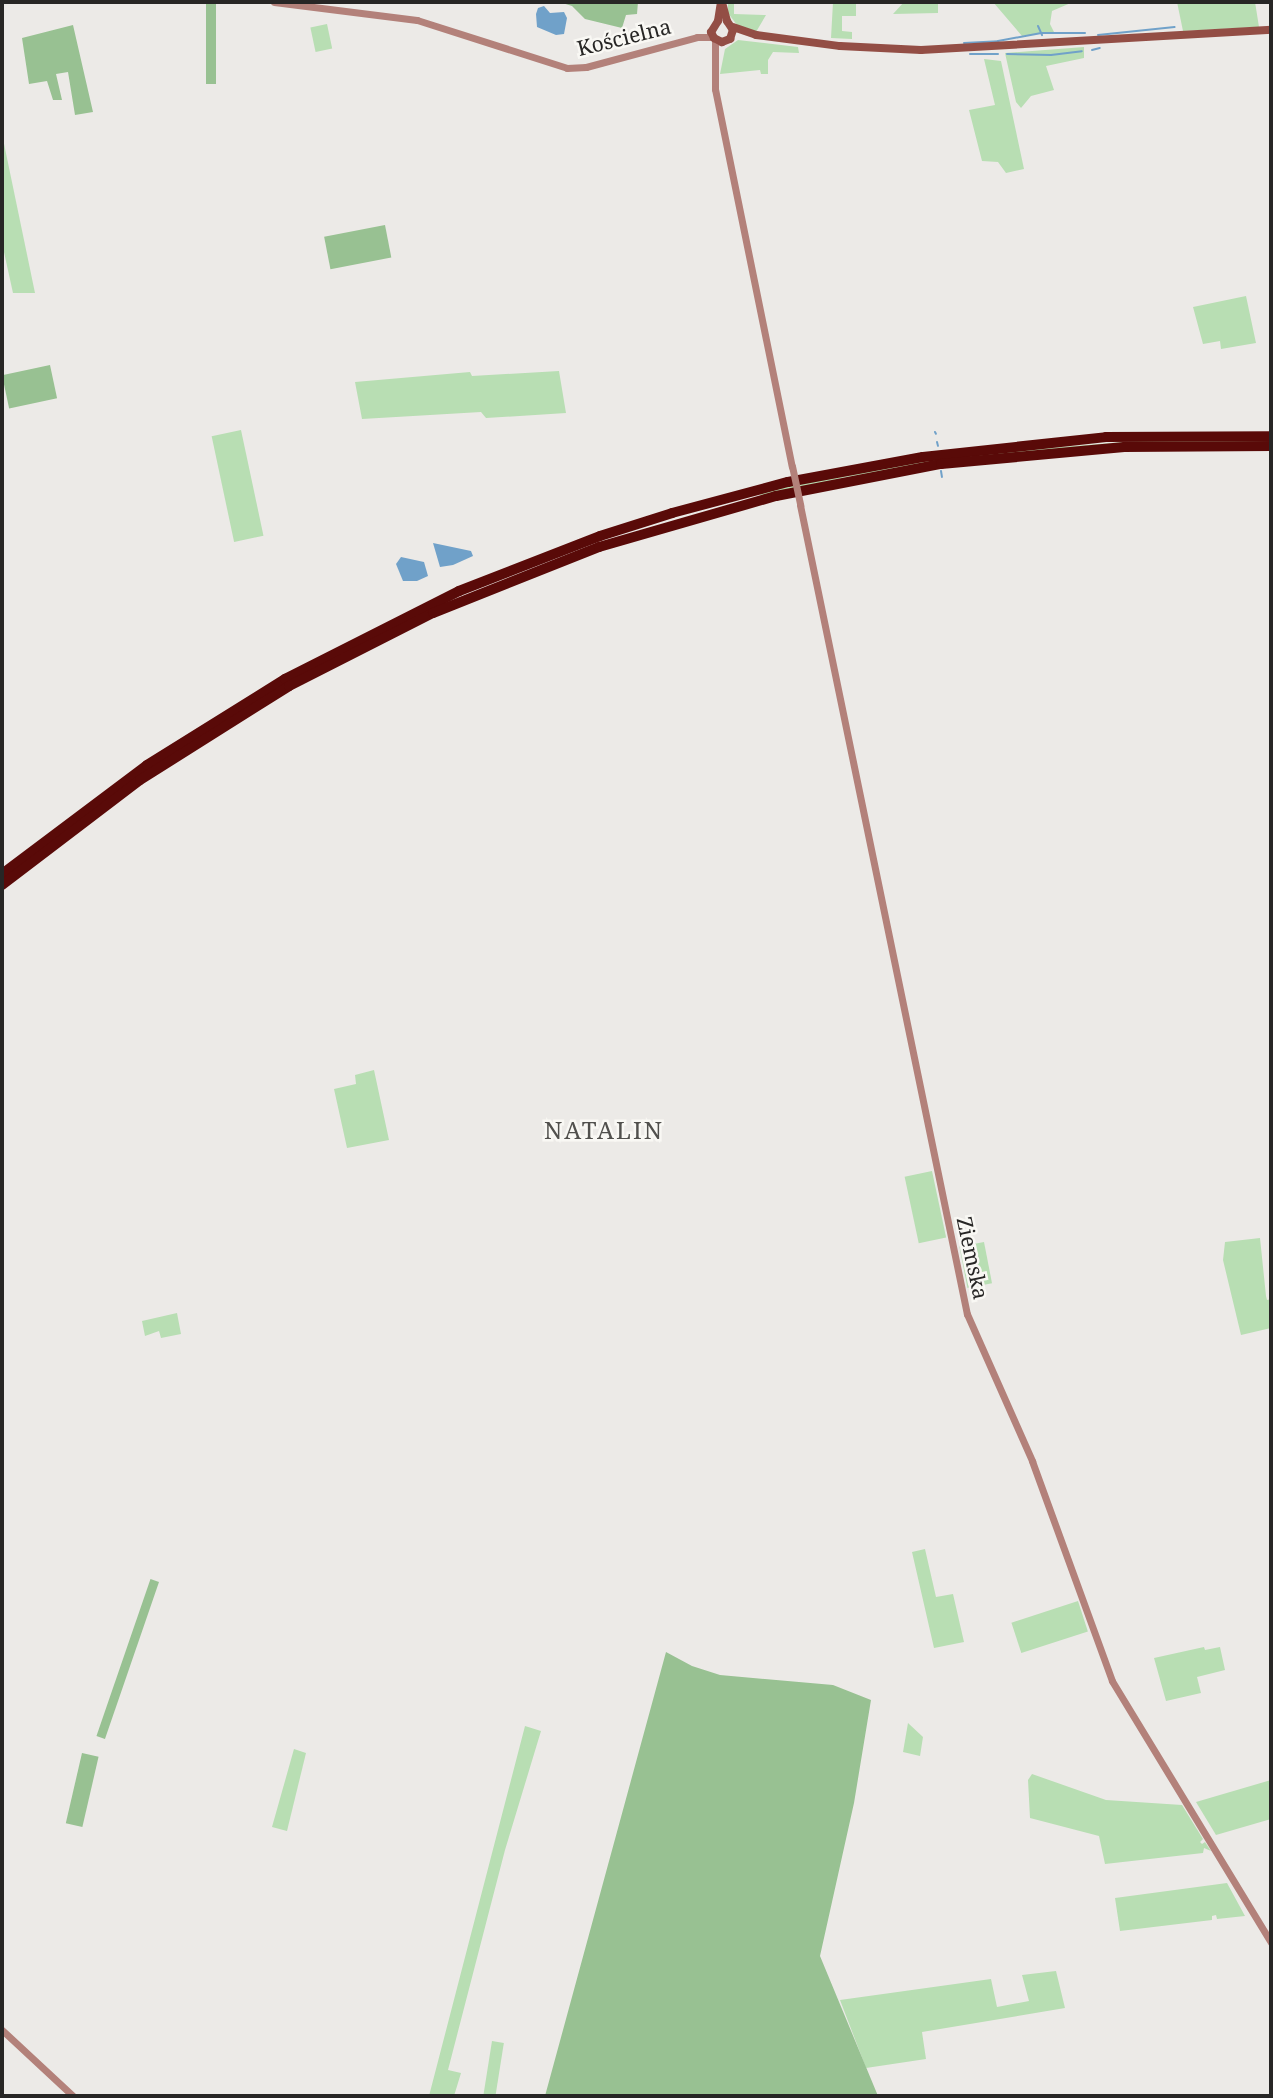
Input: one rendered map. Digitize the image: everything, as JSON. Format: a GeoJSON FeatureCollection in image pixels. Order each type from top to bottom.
{"type":"FeatureCollection","features":[{"type":"Feature","properties":{"kind":"highway"},"geometry":{"type":"LineString","coordinates":[[2,874],[147,765],[285,679],[448,596],[600,536],[776,485],[923,457],[1106,438],[1271,436]]}},
{"type":"Feature","properties":{"kind":"highway"},"geometry":{"type":"LineString","coordinates":[[2,885],[152,771],[303,678],[447,607],[599,547],[754,501],[926,467],[1006,456],[1124,447],[1271,446]]}},
{"type":"Feature","properties":{"kind":"main road"},"geometry":{"type":"LineString","coordinates":[[719,37],[726,23],[722,2]]}},
{"type":"Feature","properties":{"kind":"main road"},"geometry":{"type":"LineString","coordinates":[[726,23],[756,35]]}},
{"type":"Feature","properties":{"kind":"main road"},"geometry":{"type":"LineString","coordinates":[[719,37],[726,23]]}},
{"type":"Feature","properties":{"kind":"main road"},"geometry":{"type":"LineString","coordinates":[[719,37],[756,35],[839,46],[921,50],[1271,31]]}},
{"type":"Feature","properties":{"kind":"street","name":"Kościelna"},"geometry":{"type":"LineString","coordinates":[[274,3],[417,20],[567,68],[586,68],[697,37],[719,37]]}},
{"type":"Feature","properties":{"kind":"street","name":"Ziemska"},"geometry":{"type":"LineString","coordinates":[[719,37],[715,89],[721,125],[967,1314],[1032,1461],[1112,1681],[1271,1943]]}},
{"type":"Feature","properties":{"kind":"street"},"geometry":{"type":"LineString","coordinates":[[2,2030],[73,2096]]}},
{"type":"Feature","properties":{"kind":"green space"},"geometry":{"type":"Polygon","coordinates":[[[559,2],[638,2],[637,14],[626,15],[622,28],[585,19],[572,6],[559,2]]]}},
{"type":"Feature","properties":{"kind":"green space"},"geometry":{"type":"Polygon","coordinates":[[[728,2],[734,2],[734,14],[766,15],[756,32],[737,25],[728,13],[728,2]]]}},
{"type":"Feature","properties":{"kind":"green space"},"geometry":{"type":"Polygon","coordinates":[[[833,2],[856,2],[856,16],[842,16],[842,31],[852,32],[852,39],[831,38],[833,2]]]}},
{"type":"Feature","properties":{"kind":"green space"},"geometry":{"type":"Polygon","coordinates":[[[904,2],[938,2],[938,13],[893,14],[904,2]]]}},
{"type":"Feature","properties":{"kind":"green space"},"geometry":{"type":"Polygon","coordinates":[[[993,2],[1073,2],[1052,11],[1050,24],[1054,32],[1022,36],[993,2]]]}},
{"type":"Feature","properties":{"kind":"green space"},"geometry":{"type":"Polygon","coordinates":[[[1177,2],[1255,2],[1259,27],[1183,31],[1177,2]]]}},
{"type":"Feature","properties":{"kind":"green space"},"geometry":{"type":"Polygon","coordinates":[[[206,4],[216,4],[216,84],[206,84],[206,4]]]}},
{"type":"Feature","properties":{"kind":"green space"},"geometry":{"type":"Polygon","coordinates":[[[327,24],[332,48],[316,52],[310,28],[327,24]]]}},
{"type":"Feature","properties":{"kind":"green space"},"geometry":{"type":"Polygon","coordinates":[[[73,25],[93,112],[75,115],[68,72],[56,74],[62,100],[53,100],[47,81],[29,84],[22,38],[73,25]]]}},
{"type":"Feature","properties":{"kind":"green space"},"geometry":{"type":"Polygon","coordinates":[[[738,40],[798,47],[799,53],[773,52],[768,60],[768,74],[761,74],[760,70],[720,74],[725,49],[738,40]]]}},
{"type":"Feature","properties":{"kind":"green space"},"geometry":{"type":"Polygon","coordinates":[[[1084,47],[1084,58],[1046,66],[1054,90],[1031,96],[1021,108],[1016,102],[1005,53],[1084,47]]]}},
{"type":"Feature","properties":{"kind":"green space"},"geometry":{"type":"Polygon","coordinates":[[[984,59],[1001,61],[1024,169],[1006,173],[998,162],[982,161],[969,110],[995,105],[984,59]]]}},
{"type":"Feature","properties":{"kind":"green space"},"geometry":{"type":"Polygon","coordinates":[[[2,134],[35,293],[13,293],[2,243],[2,134]]]}},
{"type":"Feature","properties":{"kind":"green space"},"geometry":{"type":"Polygon","coordinates":[[[385,225],[391,257],[330,269],[324,237],[385,225]]]}},
{"type":"Feature","properties":{"kind":"green space"},"geometry":{"type":"Polygon","coordinates":[[[1246,296],[1256,343],[1221,349],[1220,341],[1203,344],[1193,307],[1246,296]]]}},
{"type":"Feature","properties":{"kind":"green space"},"geometry":{"type":"Polygon","coordinates":[[[50,365],[57,398],[9,408],[2,375],[50,365]]]}},
{"type":"Feature","properties":{"kind":"green space"},"geometry":{"type":"Polygon","coordinates":[[[559,371],[566,413],[486,418],[481,412],[362,419],[355,382],[470,372],[472,376],[559,371]]]}},
{"type":"Feature","properties":{"kind":"green space"},"geometry":{"type":"Polygon","coordinates":[[[241,430],[263,536],[234,542],[212,436],[241,430]]]}},
{"type":"Feature","properties":{"kind":"green space"},"geometry":{"type":"Polygon","coordinates":[[[1162,439],[1271,440],[1271,444],[970,458],[846,477],[761,497],[760,493],[846,474],[970,454],[1162,439]]]}},
{"type":"Feature","properties":{"kind":"green space"},"geometry":{"type":"Polygon","coordinates":[[[374,1070],[389,1140],[347,1148],[334,1089],[356,1084],[355,1075],[374,1070]]]}},
{"type":"Feature","properties":{"kind":"green space"},"geometry":{"type":"Polygon","coordinates":[[[932,1171],[946,1238],[919,1243],[905,1177],[932,1171]]]}},
{"type":"Feature","properties":{"kind":"green space"},"geometry":{"type":"Polygon","coordinates":[[[1260,1238],[1266,1296],[1267,1300],[1271,1299],[1271,1328],[1241,1335],[1223,1260],[1225,1242],[1260,1238]]]}},
{"type":"Feature","properties":{"kind":"green space"},"geometry":{"type":"Polygon","coordinates":[[[984,1242],[992,1283],[967,1288],[959,1247],[984,1242]]]}},
{"type":"Feature","properties":{"kind":"green space"},"geometry":{"type":"Polygon","coordinates":[[[177,1313],[181,1334],[161,1338],[159,1331],[145,1336],[142,1321],[177,1313]]]}},
{"type":"Feature","properties":{"kind":"green space"},"geometry":{"type":"Polygon","coordinates":[[[925,1549],[936,1597],[953,1594],[964,1642],[934,1648],[912,1552],[925,1549]]]}},
{"type":"Feature","properties":{"kind":"green space"},"geometry":{"type":"Polygon","coordinates":[[[150,1579],[159,1582],[105,1739],[96,1736],[150,1579]]]}},
{"type":"Feature","properties":{"kind":"green space"},"geometry":{"type":"Polygon","coordinates":[[[1078,1601],[1088,1631],[1021,1653],[1011,1623],[1078,1601]]]}},
{"type":"Feature","properties":{"kind":"green space"},"geometry":{"type":"Polygon","coordinates":[[[1204,1647],[1205,1650],[1220,1647],[1225,1670],[1197,1677],[1201,1693],[1166,1701],[1154,1658],[1204,1647]]]}},
{"type":"Feature","properties":{"kind":"green space"},"geometry":{"type":"Polygon","coordinates":[[[666,1652],[692,1666],[720,1675],[833,1685],[871,1700],[854,1803],[820,1956],[878,2096],[545,2096],[666,1652]]]}},
{"type":"Feature","properties":{"kind":"green space"},"geometry":{"type":"Polygon","coordinates":[[[908,1723],[923,1737],[920,1756],[903,1752],[908,1723]]]}},
{"type":"Feature","properties":{"kind":"green space"},"geometry":{"type":"Polygon","coordinates":[[[525,1726],[541,1731],[505,1850],[448,2070],[461,2073],[454,2096],[429,2096],[525,1726]]]}},
{"type":"Feature","properties":{"kind":"green space"},"geometry":{"type":"Polygon","coordinates":[[[294,1749],[306,1753],[287,1831],[272,1827],[294,1749]]]}},
{"type":"Feature","properties":{"kind":"green space"},"geometry":{"type":"Polygon","coordinates":[[[82,1753],[99,1757],[82,1827],[66,1823],[82,1753]]]}},
{"type":"Feature","properties":{"kind":"green space"},"geometry":{"type":"Polygon","coordinates":[[[1032,1774],[1106,1800],[1182,1805],[1203,1839],[1200,1842],[1205,1842],[1211,1851],[1204,1848],[1203,1853],[1105,1864],[1099,1836],[1030,1818],[1028,1780],[1032,1774]]]}},
{"type":"Feature","properties":{"kind":"green space"},"geometry":{"type":"Polygon","coordinates":[[[1271,1780],[1271,1819],[1216,1835],[1196,1802],[1271,1780]]]}},
{"type":"Feature","properties":{"kind":"green space"},"geometry":{"type":"Polygon","coordinates":[[[1227,1883],[1245,1916],[1217,1919],[1216,1915],[1212,1916],[1212,1920],[1120,1931],[1115,1898],[1227,1883]]]}},
{"type":"Feature","properties":{"kind":"green space"},"geometry":{"type":"Polygon","coordinates":[[[1056,1971],[1065,2008],[922,2032],[926,2059],[866,2068],[840,2000],[991,1979],[997,2007],[1029,2001],[1022,1975],[1056,1971]]]}},
{"type":"Feature","properties":{"kind":"green space"},"geometry":{"type":"Polygon","coordinates":[[[492,2041],[504,2043],[495,2096],[483,2096],[492,2041]]]}},
{"type":"Feature","properties":{"kind":"water"},"geometry":{"type":"Polygon","coordinates":[[[544,6],[550,13],[564,12],[567,18],[564,34],[556,35],[537,27],[538,8],[544,6]]]}},
{"type":"Feature","properties":{"kind":"water"},"geometry":{"type":"Polygon","coordinates":[[[433,543],[471,551],[473,556],[453,565],[440,567],[433,543]]]}},
{"type":"Feature","properties":{"kind":"water"},"geometry":{"type":"Polygon","coordinates":[[[401,557],[424,562],[428,576],[417,581],[403,581],[396,564],[401,557]]]}},
{"type":"Feature","properties":{"kind":"waterway"},"geometry":{"type":"LineString","coordinates":[[1038,26],[1042,35]]}},
{"type":"Feature","properties":{"kind":"waterway"},"geometry":{"type":"LineString","coordinates":[[1098,35],[1175,27]]}},
{"type":"Feature","properties":{"kind":"waterway"},"geometry":{"type":"LineString","coordinates":[[964,43],[998,41],[1041,33],[1085,33]]}},
{"type":"Feature","properties":{"kind":"waterway"},"geometry":{"type":"LineString","coordinates":[[1092,50],[1100,48]]}},
{"type":"Feature","properties":{"kind":"waterway"},"geometry":{"type":"LineString","coordinates":[[1007,54],[1051,55],[1082,51]]}},
{"type":"Feature","properties":{"kind":"waterway"},"geometry":{"type":"LineString","coordinates":[[970,54],[998,54]]}},
{"type":"Feature","properties":{"kind":"waterway"},"geometry":{"type":"LineString","coordinates":[[937,442],[938,446]]}},
{"type":"Feature","properties":{"kind":"waterway"},"geometry":{"type":"LineString","coordinates":[[941,471],[942,477]]}},
{"type":"Feature","properties":{"kind":"district","name":"NATALIN"},"geometry":{"type":"Point","coordinates":[604,1130]}}]}
